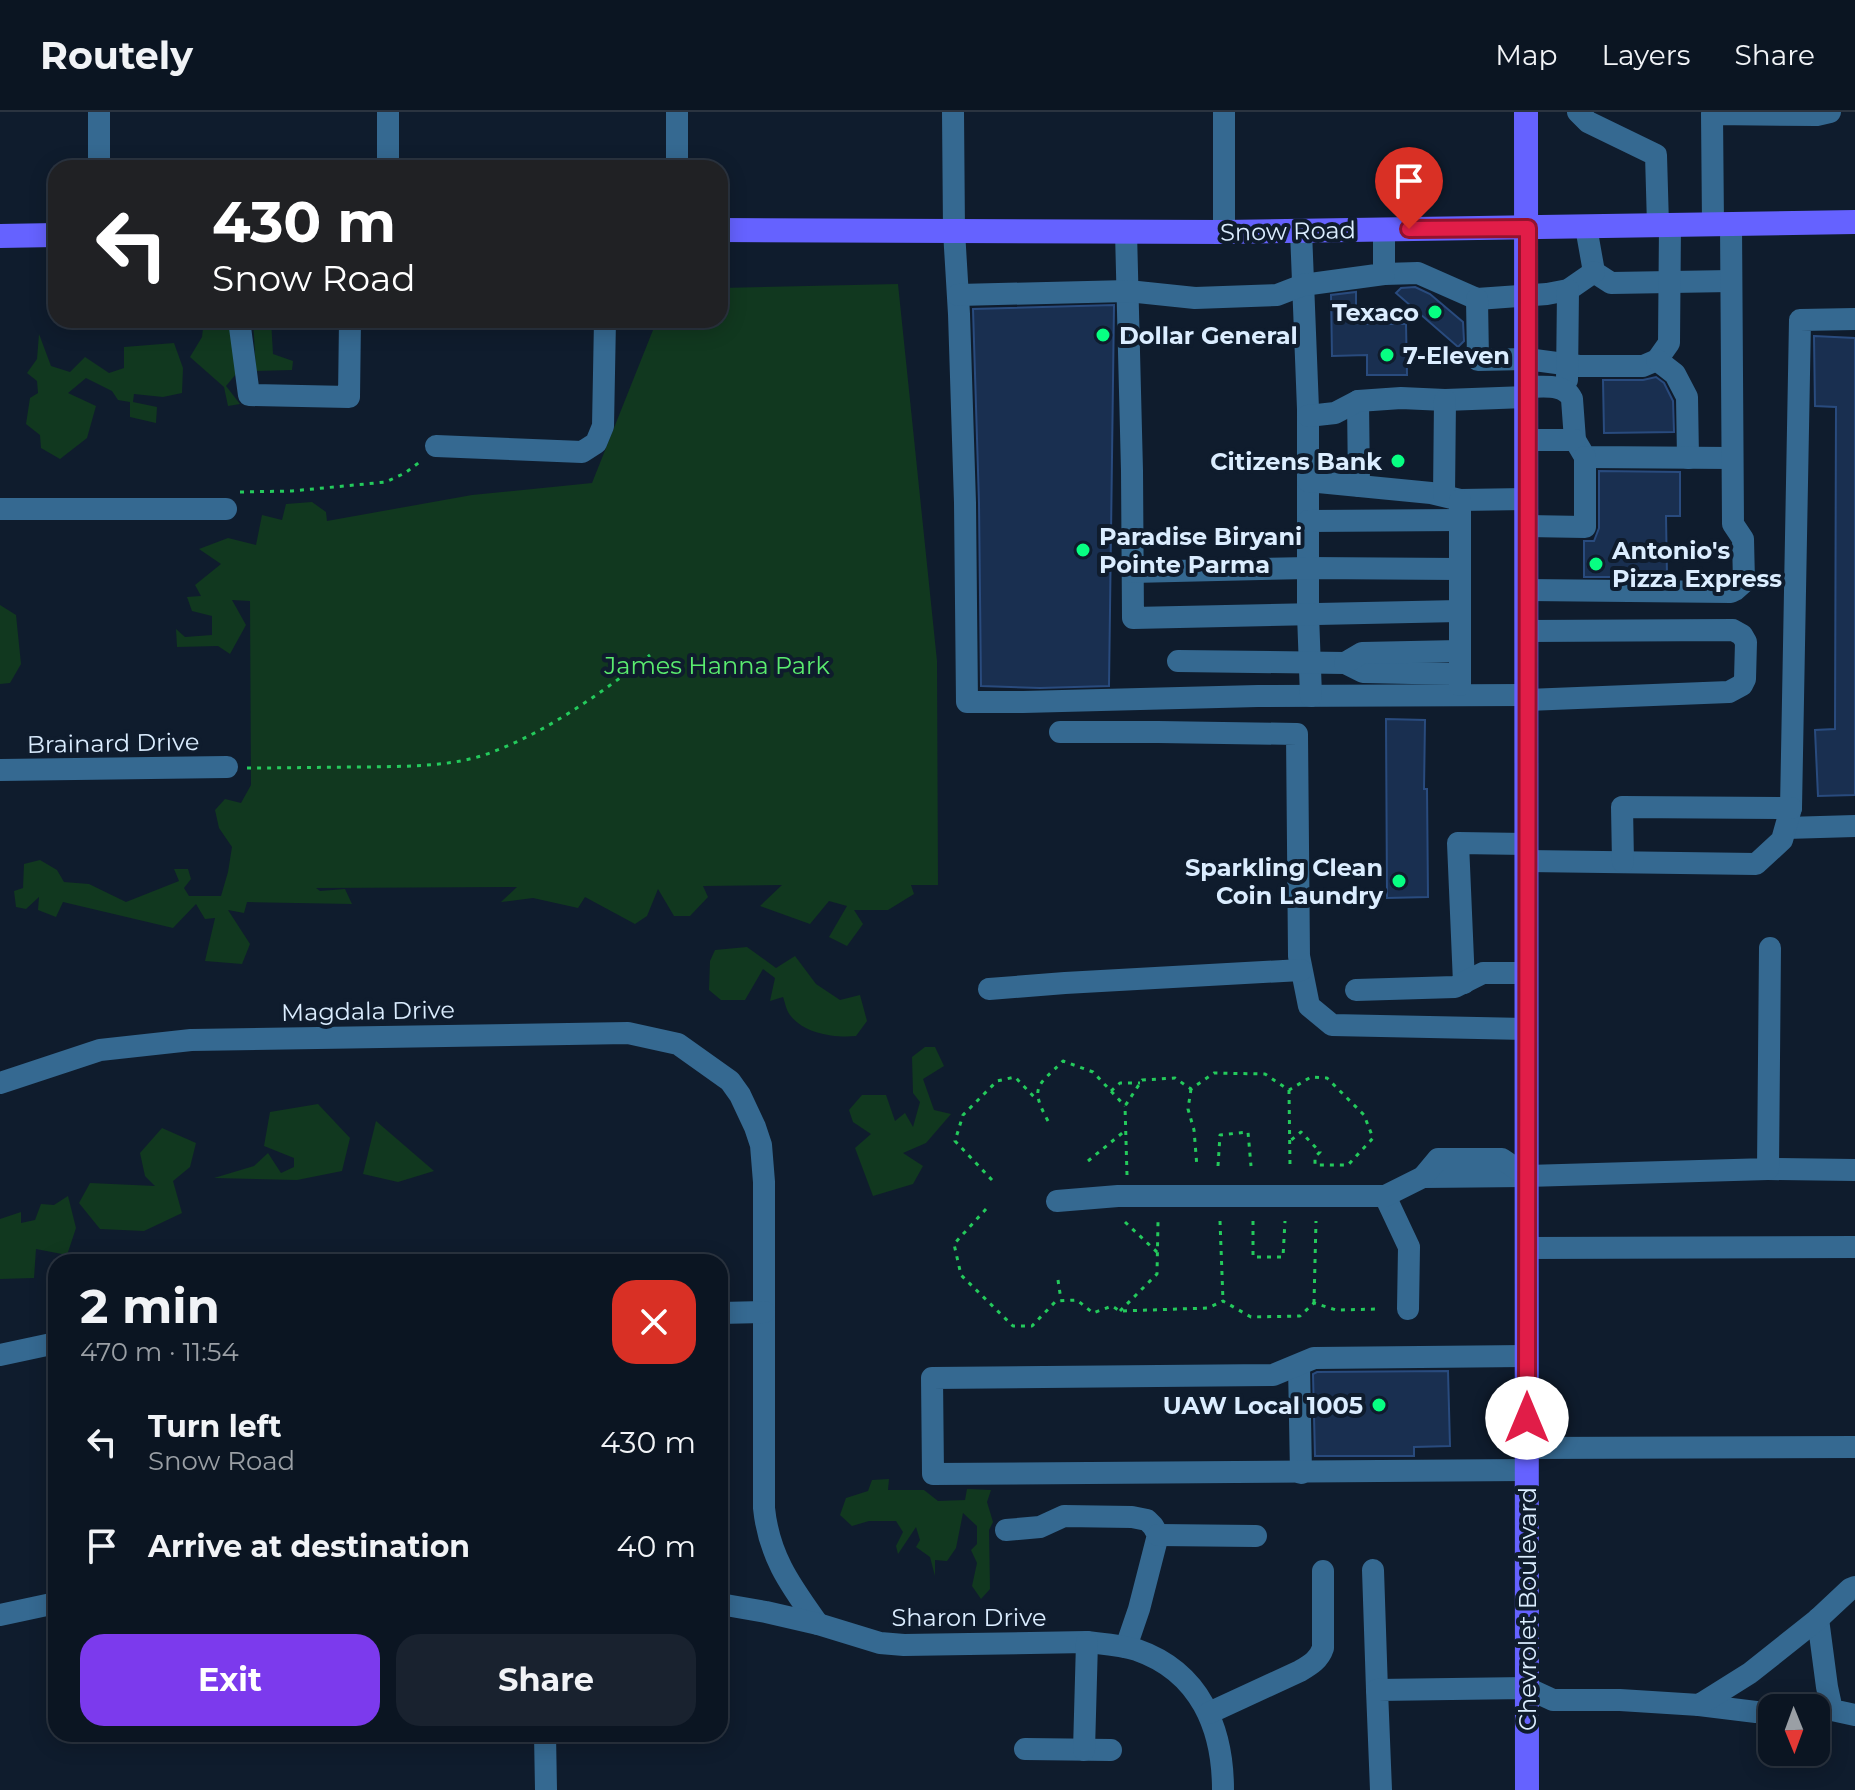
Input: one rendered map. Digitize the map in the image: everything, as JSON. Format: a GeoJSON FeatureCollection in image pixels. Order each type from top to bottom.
{"type":"FeatureCollection","features":[{"type":"Feature","properties":{"kind":"main road","name":"Chevrolet Boulevard"},"geometry":{"type":"LineString","coordinates":[[1526,112],[1527,1790]]}},
{"type":"Feature","properties":{"kind":"main road","name":"Snow Road"},"geometry":{"type":"LineString","coordinates":[[728,230],[1224,232],[1855,222]]}},
{"type":"Feature","properties":{"kind":"main road"},"geometry":{"type":"LineString","coordinates":[[0,236],[48,235]]}},
{"type":"Feature","properties":{"kind":"street"},"geometry":{"type":"LineString","coordinates":[[99,112],[99,160]]}},
{"type":"Feature","properties":{"kind":"street"},"geometry":{"type":"LineString","coordinates":[[388,112],[388,160]]}},
{"type":"Feature","properties":{"kind":"street"},"geometry":{"type":"LineString","coordinates":[[677,112],[677,160]]}},
{"type":"Feature","properties":{"kind":"street"},"geometry":{"type":"LineString","coordinates":[[953,112],[954,231],[965,503],[967,702],[1311,696],[1460,673]]}},
{"type":"Feature","properties":{"kind":"street"},"geometry":{"type":"LineString","coordinates":[[1224,112],[1224,232]]}},
{"type":"Feature","properties":{"kind":"street"},"geometry":{"type":"LineString","coordinates":[[1477,299],[1478,360],[1527,359],[1568,365],[1643,366],[1657,360],[1669,343],[1671,282],[1656,155],[1588,122],[1578,112]]}},
{"type":"Feature","properties":{"kind":"street"},"geometry":{"type":"LineString","coordinates":[[1527,590],[1731,592],[1744,582],[1743,539],[1733,524],[1731,281],[1722,224],[1712,113],[1817,115],[1830,112]]}},
{"type":"Feature","properties":{"kind":"street"},"geometry":{"type":"LineString","coordinates":[[1586,227],[1594,272],[1611,283],[1731,281]]}},
{"type":"Feature","properties":{"kind":"street"},"geometry":{"type":"LineString","coordinates":[[1384,230],[1384,274]]}},
{"type":"Feature","properties":{"kind":"street"},"geometry":{"type":"LineString","coordinates":[[1301,231],[1308,416],[1311,696]]}},
{"type":"Feature","properties":{"kind":"street"},"geometry":{"type":"LineString","coordinates":[[1126,232],[1133,618],[1459,611]]}},
{"type":"Feature","properties":{"kind":"street"},"geometry":{"type":"LineString","coordinates":[[958,295],[1128,291],[1195,298],[1277,295],[1303,285],[1384,274],[1418,273],[1477,299],[1568,290],[1594,272]]}},
{"type":"Feature","properties":{"kind":"street"},"geometry":{"type":"LineString","coordinates":[[1527,526],[1585,527],[1580,449],[1572,399],[1566,389],[1568,290]]}},
{"type":"Feature","properties":{"kind":"street"},"geometry":{"type":"LineString","coordinates":[[1464,983],[1458,843],[1623,862],[1756,864],[1782,840],[1788,818],[1800,320],[1855,319]]}},
{"type":"Feature","properties":{"kind":"street"},"geometry":{"type":"LineString","coordinates":[[240,328],[249,395],[349,397],[350,328]]}},
{"type":"Feature","properties":{"kind":"street"},"geometry":{"type":"LineString","coordinates":[[436,446],[582,452],[596,443],[603,426],[605,328]]}},
{"type":"Feature","properties":{"kind":"street"},"geometry":{"type":"LineString","coordinates":[[1657,360],[1675,374],[1687,397],[1688,458]]}},
{"type":"Feature","properties":{"kind":"street"},"geometry":{"type":"LineString","coordinates":[[1308,416],[1335,413],[1358,401],[1401,398],[1445,400],[1566,389]]}},
{"type":"Feature","properties":{"kind":"street"},"geometry":{"type":"LineString","coordinates":[[1445,400],[1460,569],[1460,673]]}},
{"type":"Feature","properties":{"kind":"street"},"geometry":{"type":"LineString","coordinates":[[1358,401],[1359,486]]}},
{"type":"Feature","properties":{"kind":"street"},"geometry":{"type":"LineString","coordinates":[[1527,440],[1580,449],[1688,458],[1732,458]]}},
{"type":"Feature","properties":{"kind":"street"},"geometry":{"type":"LineString","coordinates":[[1308,481],[1359,486],[1455,505]]}},
{"type":"Feature","properties":{"kind":"street"},"geometry":{"type":"LineString","coordinates":[[1308,521],[1527,499]]}},
{"type":"Feature","properties":{"kind":"street"},"geometry":{"type":"LineString","coordinates":[[0,509],[227,501]]}},
{"type":"Feature","properties":{"kind":"street"},"geometry":{"type":"LineString","coordinates":[[1132,572],[1460,569]]}},
{"type":"Feature","properties":{"kind":"street"},"geometry":{"type":"LineString","coordinates":[[1178,661],[1345,663],[1362,653],[1460,673],[1527,697],[1729,692],[1742,685],[1745,679],[1746,642],[1742,635],[1733,630],[1527,631]]}},
{"type":"Feature","properties":{"kind":"street"},"geometry":{"type":"LineString","coordinates":[[1060,732],[1297,734],[1299,956],[1309,1006],[1332,1025],[1527,1029]]}},
{"type":"Feature","properties":{"kind":"street","name":"Brainard Drive"},"geometry":{"type":"LineString","coordinates":[[0,770],[227,767]]}},
{"type":"Feature","properties":{"kind":"street"},"geometry":{"type":"LineString","coordinates":[[1623,862],[1622,807],[1788,818],[1855,826]]}},
{"type":"Feature","properties":{"kind":"street"},"geometry":{"type":"LineString","coordinates":[[1768,1169],[1770,948]]}},
{"type":"Feature","properties":{"kind":"street"},"geometry":{"type":"LineString","coordinates":[[989,989],[1301,970]]}},
{"type":"Feature","properties":{"kind":"street"},"geometry":{"type":"LineString","coordinates":[[1356,990],[1455,987],[1483,973],[1527,973]]}},
{"type":"Feature","properties":{"kind":"street","name":"Magdala Drive"},"geometry":{"type":"LineString","coordinates":[[0,1083],[100,1050],[191,1040],[628,1033],[678,1044],[730,1081],[749,1111],[761,1145],[764,1312]]}},
{"type":"Feature","properties":{"kind":"street"},"geometry":{"type":"LineString","coordinates":[[1057,1201],[1118,1196],[1385,1196],[1423,1177],[1768,1169],[1855,1170]]}},
{"type":"Feature","properties":{"kind":"street"},"geometry":{"type":"LineString","coordinates":[[1385,1196],[1409,1247],[1408,1309]]}},
{"type":"Feature","properties":{"kind":"street"},"geometry":{"type":"LineString","coordinates":[[1527,1248],[1855,1247]]}},
{"type":"Feature","properties":{"kind":"street"},"geometry":{"type":"LineString","coordinates":[[728,1313],[764,1312],[766,1524],[776,1560],[818,1624]]}},
{"type":"Feature","properties":{"kind":"street"},"geometry":{"type":"LineString","coordinates":[[0,1355],[48,1345]]}},
{"type":"Feature","properties":{"kind":"street"},"geometry":{"type":"LineString","coordinates":[[1527,1356],[1314,1358],[1273,1375],[932,1378],[933,1474],[1301,1473],[1527,1459],[1855,1447]]}},
{"type":"Feature","properties":{"kind":"street"},"geometry":{"type":"LineString","coordinates":[[1299,1365],[1301,1473]]}},
{"type":"Feature","properties":{"kind":"street"},"geometry":{"type":"LineString","coordinates":[[1006,1530],[1040,1527],[1064,1516],[1132,1517],[1147,1520],[1158,1535]]}},
{"type":"Feature","properties":{"kind":"street"},"geometry":{"type":"LineString","coordinates":[[1158,1535],[1256,1536]]}},
{"type":"Feature","properties":{"kind":"street"},"geometry":{"type":"LineString","coordinates":[[1126,1647],[1158,1535]]}},
{"type":"Feature","properties":{"kind":"street"},"geometry":{"type":"LineString","coordinates":[[1373,1570],[1381,1790]]}},
{"type":"Feature","properties":{"kind":"street"},"geometry":{"type":"LineString","coordinates":[[1209,1713],[1300,1671],[1320,1656],[1323,1648],[1323,1571]]}},
{"type":"Feature","properties":{"kind":"street"},"geometry":{"type":"LineString","coordinates":[[1699,1705],[1750,1673],[1855,1587]]}},
{"type":"Feature","properties":{"kind":"street"},"geometry":{"type":"LineString","coordinates":[[0,1615],[48,1605]]}},
{"type":"Feature","properties":{"kind":"street","name":"Sharon Drive"},"geometry":{"type":"LineString","coordinates":[[728,1606],[818,1624],[880,1643],[1087,1642],[1126,1647],[1153,1657],[1170,1667],[1196,1691],[1209,1713],[1221,1751],[1223,1790]]}},
{"type":"Feature","properties":{"kind":"street"},"geometry":{"type":"LineString","coordinates":[[1818,1619],[1826,1694]]}},
{"type":"Feature","properties":{"kind":"street"},"geometry":{"type":"LineString","coordinates":[[1084,1750],[1087,1642]]}},
{"type":"Feature","properties":{"kind":"street"},"geometry":{"type":"LineString","coordinates":[[1377,1690],[1527,1688],[1553,1700],[1620,1700],[1758,1712]]}},
{"type":"Feature","properties":{"kind":"street"},"geometry":{"type":"LineString","coordinates":[[1830,1712],[1855,1715]]}},
{"type":"Feature","properties":{"kind":"street"},"geometry":{"type":"LineString","coordinates":[[545,1742],[546,1790]]}},
{"type":"Feature","properties":{"kind":"street"},"geometry":{"type":"LineString","coordinates":[[1025,1749],[1111,1750]]}},
{"type":"Feature","properties":{"kind":"path"},"geometry":{"type":"LineString","coordinates":[[227,501],[386,482],[405,473],[436,446]]}},
{"type":"Feature","properties":{"kind":"path"},"geometry":{"type":"LineString","coordinates":[[227,767],[400,766],[453,762],[494,752],[546,726],[650,655]]}},
{"type":"Feature","properties":{"kind":"path"},"geometry":{"type":"LineString","coordinates":[[1037,1100],[1039,1084],[1063,1061],[1093,1072],[1125,1106]]}},
{"type":"Feature","properties":{"kind":"path"},"geometry":{"type":"LineString","coordinates":[[1197,1167],[1194,1130],[1188,1109],[1191,1089],[1214,1073],[1265,1074],[1289,1090]]}},
{"type":"Feature","properties":{"kind":"path"},"geometry":{"type":"LineString","coordinates":[[992,1180],[955,1141],[963,1115],[997,1081],[1015,1077],[1037,1100],[1048,1121]]}},
{"type":"Feature","properties":{"kind":"path"},"geometry":{"type":"LineString","coordinates":[[1289,1090],[1311,1077],[1327,1078],[1364,1115],[1373,1138],[1348,1165],[1315,1165],[1315,1157],[1320,1152],[1301,1132],[1290,1141]]}},
{"type":"Feature","properties":{"kind":"path"},"geometry":{"type":"LineString","coordinates":[[1128,1183],[1125,1106],[1142,1080],[1175,1078],[1191,1089]]}},
{"type":"Feature","properties":{"kind":"path"},"geometry":{"type":"LineString","coordinates":[[1111,1091],[1120,1083],[1140,1083]]}},
{"type":"Feature","properties":{"kind":"path"},"geometry":{"type":"LineString","coordinates":[[1289,1090],[1290,1165]]}},
{"type":"Feature","properties":{"kind":"path"},"geometry":{"type":"LineString","coordinates":[[1088,1161],[1126,1130]]}},
{"type":"Feature","properties":{"kind":"path"},"geometry":{"type":"LineString","coordinates":[[1218,1166],[1220,1135],[1248,1132],[1251,1166]]}},
{"type":"Feature","properties":{"kind":"path"},"geometry":{"type":"LineString","coordinates":[[986,1209],[954,1244],[961,1275],[1013,1326],[1032,1326],[1056,1301],[1061,1300],[1077,1300],[1093,1313],[1112,1306],[1120,1311],[1208,1308],[1223,1301]]}},
{"type":"Feature","properties":{"kind":"path"},"geometry":{"type":"LineString","coordinates":[[1220,1221],[1223,1301]]}},
{"type":"Feature","properties":{"kind":"path"},"geometry":{"type":"LineString","coordinates":[[1253,1221],[1253,1257],[1283,1257],[1285,1221]]}},
{"type":"Feature","properties":{"kind":"path"},"geometry":{"type":"LineString","coordinates":[[1223,1301],[1251,1317],[1300,1316],[1314,1303],[1316,1221]]}},
{"type":"Feature","properties":{"kind":"path"},"geometry":{"type":"LineString","coordinates":[[1125,1222],[1158,1253]]}},
{"type":"Feature","properties":{"kind":"path"},"geometry":{"type":"LineString","coordinates":[[1120,1311],[1157,1274],[1158,1222]]}},
{"type":"Feature","properties":{"kind":"path"},"geometry":{"type":"LineString","coordinates":[[1058,1280],[1061,1300]]}},
{"type":"Feature","properties":{"kind":"path"},"geometry":{"type":"LineString","coordinates":[[1314,1303],[1336,1310],[1380,1309]]}},
{"type":"Feature","properties":{"kind":"green space","name":"James Hanna Park"},"geometry":{"type":"Polygon","coordinates":[[[898,284],[937,661],[938,885],[911,885],[914,894],[888,910],[854,910],[863,924],[847,946],[829,937],[847,906],[829,901],[810,924],[760,906],[782,885],[703,886],[708,897],[690,916],[674,916],[658,889],[647,916],[635,924],[585,897],[578,908],[533,898],[501,902],[517,887],[316,888],[320,891],[345,889],[352,904],[247,902],[244,913],[228,910],[250,944],[242,964],[205,961],[215,918],[205,919],[196,904],[173,928],[63,902],[56,917],[38,910],[39,897],[26,909],[16,907],[14,891],[23,888],[24,864],[40,860],[57,870],[64,882],[89,884],[126,902],[179,881],[174,869],[188,869],[191,879],[184,888],[189,896],[221,896],[232,847],[219,828],[215,810],[225,799],[241,803],[251,785],[250,601],[232,600],[246,625],[230,654],[218,646],[177,647],[176,629],[185,637],[212,635],[212,616],[192,611],[187,597],[201,596],[195,585],[221,564],[199,549],[228,538],[256,545],[262,515],[282,520],[286,504],[312,502],[326,512],[327,521],[472,495],[592,483],[654,328],[728,328],[728,288],[898,284]]]}},
{"type":"Feature","properties":{"kind":"green space"},"geometry":{"type":"Polygon","coordinates":[[[203,328],[239,328],[246,331],[241,368],[226,386],[240,404],[228,406],[224,387],[190,357],[202,337],[203,328]]]}},
{"type":"Feature","properties":{"kind":"green space"},"geometry":{"type":"Polygon","coordinates":[[[253,328],[271,328],[273,354],[293,361],[292,370],[256,371],[253,328]]]}},
{"type":"Feature","properties":{"kind":"green space"},"geometry":{"type":"Polygon","coordinates":[[[39,334],[51,366],[70,372],[85,357],[109,373],[124,368],[124,347],[174,343],[183,368],[182,393],[163,397],[134,394],[133,402],[157,407],[156,423],[130,417],[130,402],[118,400],[112,391],[86,378],[68,393],[96,406],[87,438],[60,459],[41,448],[40,435],[26,424],[30,398],[38,393],[37,381],[27,373],[37,359],[39,334]]]}},
{"type":"Feature","properties":{"kind":"green space"},"geometry":{"type":"Polygon","coordinates":[[[0,605],[16,615],[21,664],[10,683],[0,684],[0,605]]]}},
{"type":"Feature","properties":{"kind":"green space"},"geometry":{"type":"Polygon","coordinates":[[[747,947],[776,968],[795,956],[816,984],[840,1000],[860,995],[867,1021],[856,1036],[830,1035],[803,1027],[790,1015],[783,997],[770,1001],[775,978],[763,969],[745,1000],[721,1000],[709,990],[710,961],[715,950],[747,947]]]}},
{"type":"Feature","properties":{"kind":"green space"},"geometry":{"type":"Polygon","coordinates":[[[925,1047],[935,1047],[944,1066],[923,1079],[934,1110],[951,1114],[926,1143],[903,1153],[923,1166],[913,1184],[873,1196],[855,1148],[871,1134],[853,1122],[849,1110],[862,1095],[886,1095],[895,1121],[905,1113],[913,1127],[920,1102],[913,1093],[912,1057],[925,1047]]]}},
{"type":"Feature","properties":{"kind":"green space"},"geometry":{"type":"Polygon","coordinates":[[[318,1104],[350,1138],[342,1171],[297,1180],[214,1178],[254,1166],[268,1153],[281,1173],[294,1167],[294,1158],[264,1146],[270,1112],[318,1104]]]}},
{"type":"Feature","properties":{"kind":"green space"},"geometry":{"type":"Polygon","coordinates":[[[376,1121],[434,1171],[398,1182],[363,1174],[376,1121]]]}},
{"type":"Feature","properties":{"kind":"green space"},"geometry":{"type":"Polygon","coordinates":[[[162,1128],[196,1143],[190,1167],[173,1181],[182,1213],[144,1231],[100,1229],[79,1203],[90,1183],[155,1186],[145,1176],[140,1153],[162,1128]]]}},
{"type":"Feature","properties":{"kind":"green space"},"geometry":{"type":"Polygon","coordinates":[[[68,1196],[76,1228],[67,1254],[36,1249],[34,1278],[0,1279],[0,1219],[21,1212],[21,1223],[35,1220],[41,1204],[54,1205],[68,1196]]]}},
{"type":"Feature","properties":{"kind":"green space"},"geometry":{"type":"Polygon","coordinates":[[[889,1479],[888,1490],[924,1490],[938,1501],[965,1500],[967,1489],[991,1490],[987,1502],[993,1522],[989,1530],[990,1589],[981,1599],[972,1586],[977,1563],[971,1550],[977,1544],[977,1526],[963,1513],[956,1548],[947,1561],[935,1560],[935,1576],[930,1557],[916,1547],[920,1540],[916,1527],[898,1554],[896,1546],[903,1532],[896,1521],[869,1521],[852,1526],[840,1515],[846,1498],[868,1491],[872,1480],[889,1479]]]}},
{"type":"Feature","properties":{"kind":"building","name":"Texaco"},"geometry":{"type":"Polygon","coordinates":[[[1415,287],[1430,294],[1463,322],[1464,341],[1458,347],[1396,293],[1401,288],[1415,287]]]}},
{"type":"Feature","properties":{"kind":"building"},"geometry":{"type":"Polygon","coordinates":[[[1356,292],[1356,324],[1406,324],[1407,375],[1367,375],[1367,355],[1332,356],[1331,295],[1356,292]]]}},
{"type":"Feature","properties":{"kind":"building"},"geometry":{"type":"Polygon","coordinates":[[[1114,305],[1109,686],[981,686],[973,309],[1114,305]]]}},
{"type":"Feature","properties":{"kind":"building"},"geometry":{"type":"Polygon","coordinates":[[[1814,336],[1855,338],[1855,795],[1818,796],[1815,730],[1835,729],[1836,407],[1815,406],[1814,336]]]}},
{"type":"Feature","properties":{"kind":"building"},"geometry":{"type":"Polygon","coordinates":[[[1656,377],[1664,383],[1673,401],[1674,432],[1604,433],[1603,380],[1656,377]]]}},
{"type":"Feature","properties":{"kind":"building"},"geometry":{"type":"Polygon","coordinates":[[[1599,471],[1680,472],[1680,516],[1666,516],[1667,577],[1584,577],[1584,541],[1594,541],[1599,528],[1599,471]]]}},
{"type":"Feature","properties":{"kind":"building"},"geometry":{"type":"Polygon","coordinates":[[[1386,719],[1425,720],[1428,897],[1387,898],[1386,719]]]}},
{"type":"Feature","properties":{"kind":"building","name":"UAW Local 1005"},"geometry":{"type":"Polygon","coordinates":[[[1448,1371],[1450,1446],[1414,1447],[1414,1456],[1315,1456],[1313,1374],[1448,1371]]]}},
{"type":"Feature","properties":{"kind":"place","name":"Texaco"},"geometry":{"type":"Point","coordinates":[1435,312]}},
{"type":"Feature","properties":{"kind":"place","name":"Dollar General"},"geometry":{"type":"Point","coordinates":[1103,335]}},
{"type":"Feature","properties":{"kind":"place","name":"7-Eleven"},"geometry":{"type":"Point","coordinates":[1387,355]}},
{"type":"Feature","properties":{"kind":"place","name":"Citizens Bank"},"geometry":{"type":"Point","coordinates":[1398,461]}},
{"type":"Feature","properties":{"kind":"place","name":"Paradise Biryani Pointe Parma"},"geometry":{"type":"Point","coordinates":[1083,550]}},
{"type":"Feature","properties":{"kind":"place","name":"Antonio's Pizza Express"},"geometry":{"type":"Point","coordinates":[1596,564]}},
{"type":"Feature","properties":{"kind":"place","name":"Sparkling Clean Coin Laundry"},"geometry":{"type":"Point","coordinates":[1399,881]}},
{"type":"Feature","properties":{"kind":"place","name":"UAW Local 1005"},"geometry":{"type":"Point","coordinates":[1379,1405]}},
{"type":"Feature","properties":{"kind":"route"},"geometry":{"type":"LineString","coordinates":[[1409,229],[1528,228],[1527,1418]]}}]}
